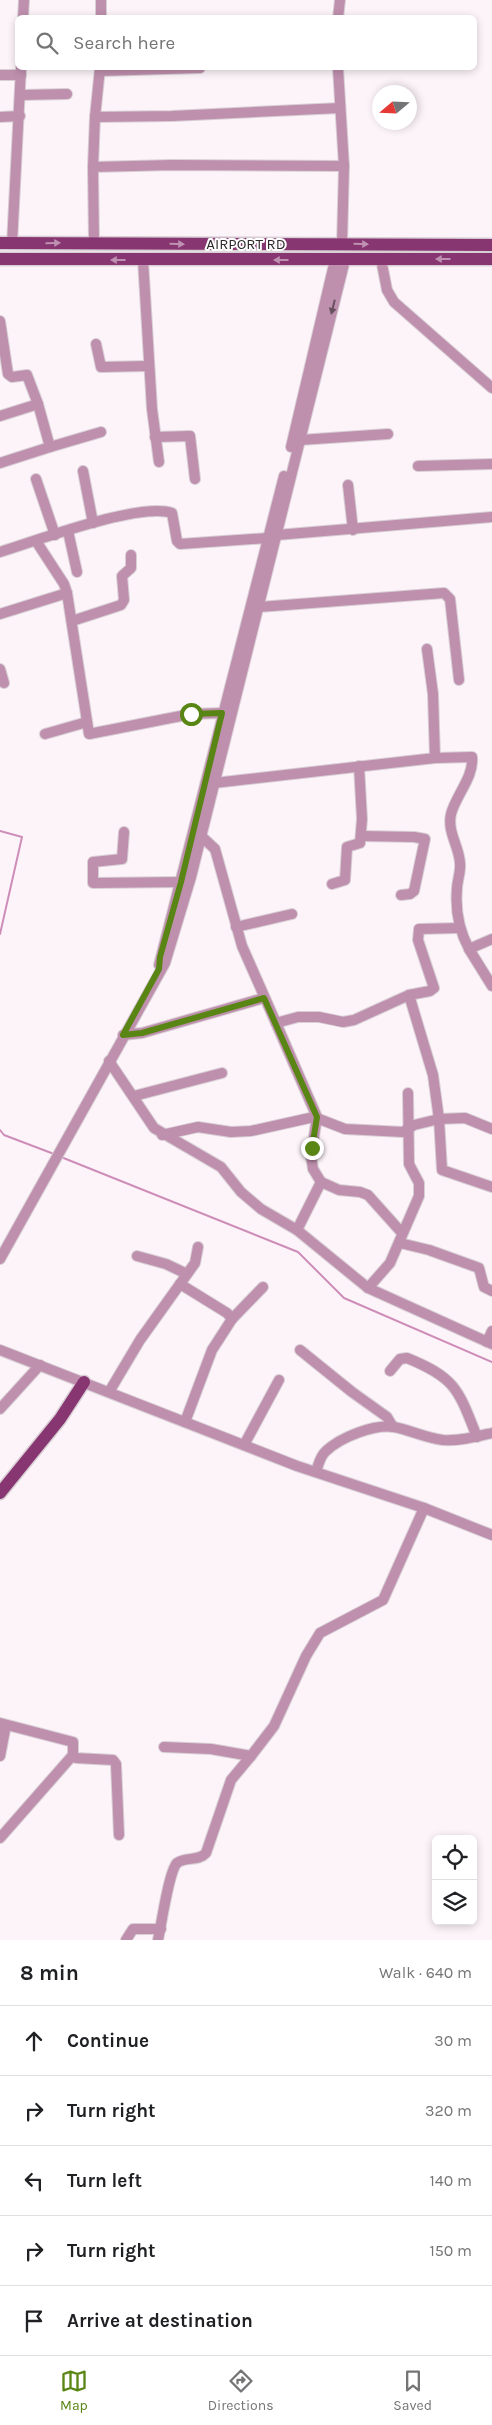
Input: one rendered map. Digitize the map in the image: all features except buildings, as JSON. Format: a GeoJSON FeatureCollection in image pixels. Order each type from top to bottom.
{"type":"FeatureCollection","features":[{"type":"Feature","properties":{"kind":"main road"},"geometry":{"type":"LineString","coordinates":[[6,244],[492,245]]}},
{"type":"Feature","properties":{"kind":"main road","name":"AIRPORT RD"},"geometry":{"type":"LineString","coordinates":[[0,259],[492,259]]}},
{"type":"Feature","properties":{"kind":"main road"},"geometry":{"type":"LineString","coordinates":[[0,1493],[60,1419],[84,1382]]}},
{"type":"Feature","properties":{"kind":"street"},"geometry":{"type":"LineString","coordinates":[[23,15],[24,0]]}},
{"type":"Feature","properties":{"kind":"street"},"geometry":{"type":"LineString","coordinates":[[101,0],[101,15]]}},
{"type":"Feature","properties":{"kind":"street"},"geometry":{"type":"LineString","coordinates":[[338,15],[340,0]]}},
{"type":"Feature","properties":{"kind":"street"},"geometry":{"type":"LineString","coordinates":[[94,243],[93,167],[95,117],[100,70]]}},
{"type":"Feature","properties":{"kind":"street"},"geometry":{"type":"LineString","coordinates":[[338,70],[344,166],[342,244]]}},
{"type":"Feature","properties":{"kind":"street"},"geometry":{"type":"LineString","coordinates":[[0,75],[21,71],[20,116],[6,244]]}},
{"type":"Feature","properties":{"kind":"street"},"geometry":{"type":"LineString","coordinates":[[21,96],[67,94]]}},
{"type":"Feature","properties":{"kind":"street"},"geometry":{"type":"LineString","coordinates":[[95,117],[172,116],[340,108]]}},
{"type":"Feature","properties":{"kind":"street"},"geometry":{"type":"LineString","coordinates":[[0,117],[20,116]]}},
{"type":"Feature","properties":{"kind":"street"},"geometry":{"type":"LineString","coordinates":[[93,167],[182,165],[344,166]]}},
{"type":"Feature","properties":{"kind":"street"},"geometry":{"type":"LineString","coordinates":[[143,260],[149,366],[159,462]]}},
{"type":"Feature","properties":{"kind":"street"},"geometry":{"type":"LineString","coordinates":[[159,969],[160,957],[181,882],[222,713],[300,440],[340,260]]}},
{"type":"Feature","properties":{"kind":"street"},"geometry":{"type":"LineString","coordinates":[[0,1259],[164,963],[171,946],[206,840],[214,783],[259,607],[273,536],[340,260]]}},
{"type":"Feature","properties":{"kind":"street"},"geometry":{"type":"LineString","coordinates":[[381,260],[387,290],[394,302],[492,388]]}},
{"type":"Feature","properties":{"kind":"street"},"geometry":{"type":"LineString","coordinates":[[0,322],[8,374],[12,377],[27,375],[38,404],[50,447]]}},
{"type":"Feature","properties":{"kind":"street"},"geometry":{"type":"LineString","coordinates":[[96,344],[100,367],[149,366]]}},
{"type":"Feature","properties":{"kind":"street"},"geometry":{"type":"LineString","coordinates":[[0,416],[38,404]]}},
{"type":"Feature","properties":{"kind":"street"},"geometry":{"type":"LineString","coordinates":[[0,463],[100,432]]}},
{"type":"Feature","properties":{"kind":"street"},"geometry":{"type":"LineString","coordinates":[[300,440],[388,434]]}},
{"type":"Feature","properties":{"kind":"street"},"geometry":{"type":"LineString","coordinates":[[155,437],[190,436],[195,479]]}},
{"type":"Feature","properties":{"kind":"street"},"geometry":{"type":"LineString","coordinates":[[418,466],[492,464]]}},
{"type":"Feature","properties":{"kind":"street"},"geometry":{"type":"LineString","coordinates":[[83,471],[93,523]]}},
{"type":"Feature","properties":{"kind":"street"},"geometry":{"type":"LineString","coordinates":[[36,479],[55,535]]}},
{"type":"Feature","properties":{"kind":"street"},"geometry":{"type":"LineString","coordinates":[[348,485],[352,530]]}},
{"type":"Feature","properties":{"kind":"street"},"geometry":{"type":"LineString","coordinates":[[0,552],[93,523],[133,513],[169,512],[173,514],[177,541],[180,544],[492,517]]}},
{"type":"Feature","properties":{"kind":"street"},"geometry":{"type":"LineString","coordinates":[[68,531],[77,572]]}},
{"type":"Feature","properties":{"kind":"street"},"geometry":{"type":"LineString","coordinates":[[36,541],[64,584],[67,593],[88,732],[92,735],[191,714],[222,713]]}},
{"type":"Feature","properties":{"kind":"street"},"geometry":{"type":"LineString","coordinates":[[72,620],[121,605],[124,600],[122,576],[131,568],[131,555]]}},
{"type":"Feature","properties":{"kind":"street"},"geometry":{"type":"LineString","coordinates":[[0,614],[67,593]]}},
{"type":"Feature","properties":{"kind":"street"},"geometry":{"type":"LineString","coordinates":[[259,607],[444,593],[450,599],[460,680]]}},
{"type":"Feature","properties":{"kind":"street"},"geometry":{"type":"LineString","coordinates":[[428,649],[433,694],[436,758]]}},
{"type":"Feature","properties":{"kind":"street"},"geometry":{"type":"LineString","coordinates":[[0,669],[4,683]]}},
{"type":"Feature","properties":{"kind":"street"},"geometry":{"type":"LineString","coordinates":[[45,734],[87,722]]}},
{"type":"Feature","properties":{"kind":"street"},"geometry":{"type":"LineString","coordinates":[[214,783],[469,755],[473,759],[466,781],[454,805],[451,818],[451,833],[460,864],[457,896],[460,928],[469,949],[492,986]]}},
{"type":"Feature","properties":{"kind":"street"},"geometry":{"type":"LineString","coordinates":[[332,884],[345,880],[346,847],[360,844],[359,766]]}},
{"type":"Feature","properties":{"kind":"street"},"geometry":{"type":"LineString","coordinates":[[124,832],[122,859],[93,862],[93,883],[181,882]]}},
{"type":"Feature","properties":{"kind":"street"},"geometry":{"type":"LineString","coordinates":[[361,836],[425,839],[414,891],[410,894],[401,895]]}},
{"type":"Feature","properties":{"kind":"street"},"geometry":{"type":"LineString","coordinates":[[206,840],[216,853],[244,952],[317,1117],[311,1156],[313,1169],[320,1182],[339,1190],[360,1192],[368,1195],[401,1238],[479,1268],[484,1287],[492,1291]]}},
{"type":"Feature","properties":{"kind":"street"},"geometry":{"type":"LineString","coordinates":[[236,928],[292,914]]}},
{"type":"Feature","properties":{"kind":"street"},"geometry":{"type":"LineString","coordinates":[[276,1023],[298,1017],[319,1017],[344,1022],[354,1020],[409,995],[424,993],[434,988],[418,940],[419,929],[460,928]]}},
{"type":"Feature","properties":{"kind":"street"},"geometry":{"type":"LineString","coordinates":[[469,949],[492,938]]}},
{"type":"Feature","properties":{"kind":"street"},"geometry":{"type":"LineString","coordinates":[[409,995],[433,1075],[439,1119],[442,1170],[492,1187]]}},
{"type":"Feature","properties":{"kind":"street"},"geometry":{"type":"LineString","coordinates":[[123,1035],[142,1033],[264,998]]}},
{"type":"Feature","properties":{"kind":"street"},"geometry":{"type":"LineString","coordinates":[[109,1060],[151,1124],[162,1135],[221,1167],[242,1192],[261,1209],[297,1230],[368,1288],[490,1343],[492,1331]]}},
{"type":"Feature","properties":{"kind":"street"},"geometry":{"type":"LineString","coordinates":[[134,1096],[222,1073]]}},
{"type":"Feature","properties":{"kind":"street"},"geometry":{"type":"LineString","coordinates":[[368,1288],[390,1263],[409,1222],[419,1192],[418,1182],[409,1167],[408,1093]]}},
{"type":"Feature","properties":{"kind":"street"},"geometry":{"type":"LineString","coordinates":[[162,1135],[198,1127],[231,1132],[251,1131],[317,1117],[345,1129],[384,1132],[408,1130],[414,1125],[439,1119],[465,1118],[492,1129]]}},
{"type":"Feature","properties":{"kind":"street"},"geometry":{"type":"LineString","coordinates":[[297,1230],[320,1182]]}},
{"type":"Feature","properties":{"kind":"street"},"geometry":{"type":"LineString","coordinates":[[109,1392],[140,1340],[195,1263],[198,1247]]}},
{"type":"Feature","properties":{"kind":"street"},"geometry":{"type":"LineString","coordinates":[[137,1256],[166,1264],[187,1274]]}},
{"type":"Feature","properties":{"kind":"street"},"geometry":{"type":"LineString","coordinates":[[180,1284],[227,1313],[232,1319]]}},
{"type":"Feature","properties":{"kind":"street"},"geometry":{"type":"LineString","coordinates":[[185,1422],[212,1350],[232,1319],[263,1287]]}},
{"type":"Feature","properties":{"kind":"street"},"geometry":{"type":"LineString","coordinates":[[0,1350],[297,1466],[424,1508],[492,1534]]}},
{"type":"Feature","properties":{"kind":"street"},"geometry":{"type":"LineString","coordinates":[[300,1350],[352,1392],[387,1417],[393,1427]]}},
{"type":"Feature","properties":{"kind":"street"},"geometry":{"type":"LineString","coordinates":[[390,1371],[400,1359],[406,1358],[435,1370],[445,1377],[464,1404],[478,1437]]}},
{"type":"Feature","properties":{"kind":"street"},"geometry":{"type":"LineString","coordinates":[[0,1409],[40,1365]]}},
{"type":"Feature","properties":{"kind":"street"},"geometry":{"type":"LineString","coordinates":[[244,1445],[279,1380]]}},
{"type":"Feature","properties":{"kind":"street"},"geometry":{"type":"LineString","coordinates":[[316,1471],[321,1457],[327,1450],[339,1443],[375,1429],[393,1427],[441,1440],[464,1440],[492,1433]]}},
{"type":"Feature","properties":{"kind":"street"},"geometry":{"type":"LineString","coordinates":[[158,1940],[173,1870],[182,1860],[199,1858],[206,1853],[231,1780],[274,1726],[306,1656],[320,1632],[383,1600],[424,1508]]}},
{"type":"Feature","properties":{"kind":"street"},"geometry":{"type":"LineString","coordinates":[[0,1756],[3,1724],[73,1742],[73,1755],[0,1838]]}},
{"type":"Feature","properties":{"kind":"street"},"geometry":{"type":"LineString","coordinates":[[164,1747],[211,1749],[251,1756]]}},
{"type":"Feature","properties":{"kind":"street"},"geometry":{"type":"LineString","coordinates":[[73,1755],[76,1758],[115,1761],[119,1835]]}},
{"type":"Feature","properties":{"kind":"street"},"geometry":{"type":"LineString","coordinates":[[126,1940],[132,1929],[161,1929]]}},
{"type":"Feature","properties":{"kind":"waterway"},"geometry":{"type":"LineString","coordinates":[[0,831],[22,837],[0,934]]}},
{"type":"Feature","properties":{"kind":"waterway"},"geometry":{"type":"LineString","coordinates":[[0,1130],[4,1135],[54,1154]]}},
{"type":"Feature","properties":{"kind":"waterway"},"geometry":{"type":"LineString","coordinates":[[61,1157],[298,1252],[344,1298],[492,1362]]}},
{"type":"Feature","properties":{"kind":"route"},"geometry":{"type":"LineString","coordinates":[[191,714],[222,713],[181,882],[160,957],[159,969],[123,1035],[142,1033],[264,998],[317,1117],[312,1148]]}}]}
